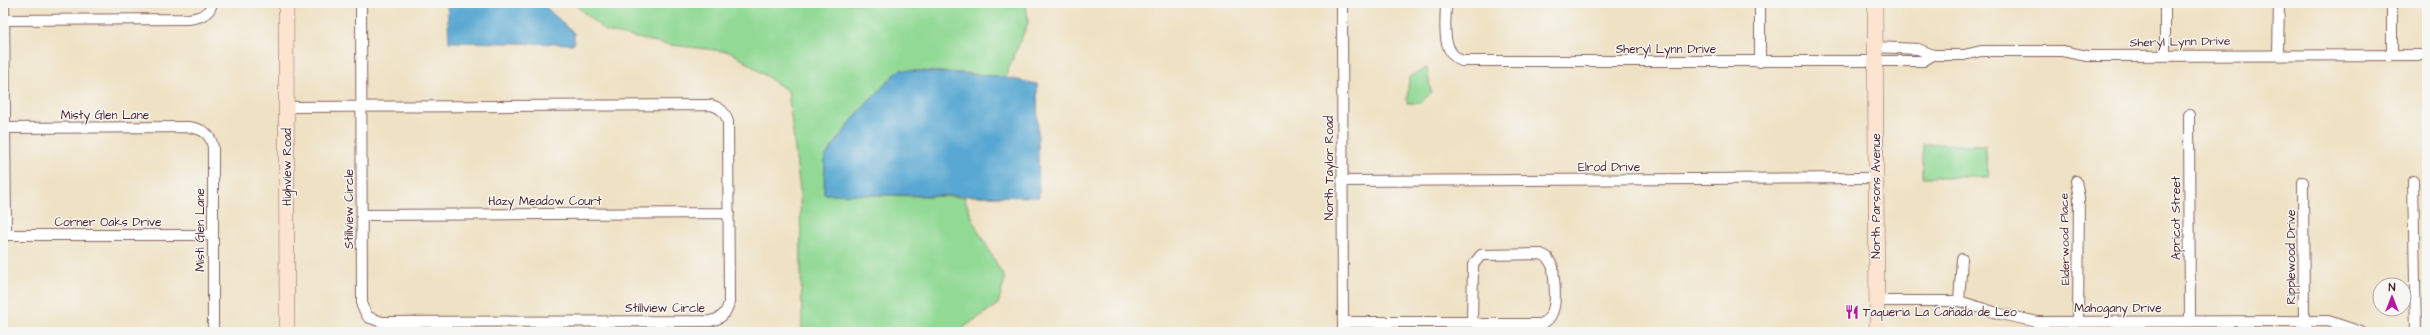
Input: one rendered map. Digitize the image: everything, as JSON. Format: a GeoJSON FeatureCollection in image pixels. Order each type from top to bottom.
{"type":"FeatureCollection","features":[{"type":"Feature","properties":{"kind":"street"},"geometry":{"type":"LineString","coordinates":[[4,3],[5,235]]}},
{"type":"Feature","properties":{"kind":"street"},"geometry":{"type":"LineString","coordinates":[[4,20],[188,19],[199,18],[205,14],[212,3]]}},
{"type":"Feature","properties":{"kind":"street","name":"Highview Road"},"geometry":{"type":"LineString","coordinates":[[286,3],[287,332]]}},
{"type":"Feature","properties":{"kind":"street"},"geometry":{"type":"LineString","coordinates":[[362,3],[362,107]]}},
{"type":"Feature","properties":{"kind":"street","name":"North Taylor Road"},"geometry":{"type":"LineString","coordinates":[[1342,3],[1343,327]]}},
{"type":"Feature","properties":{"kind":"street","name":"Sheryl Lynn Drive"},"geometry":{"type":"LineString","coordinates":[[1446,3],[1446,44],[1451,55],[1462,61],[1760,62],[1875,54],[1918,49],[1933,55],[1964,55],[1981,52],[2055,51],[2087,56],[2165,54],[2427,54]]}},
{"type":"Feature","properties":{"kind":"street"},"geometry":{"type":"LineString","coordinates":[[1760,3],[1760,62]]}},
{"type":"Feature","properties":{"kind":"street","name":"North Parsons Avenue"},"geometry":{"type":"LineString","coordinates":[[1875,3],[1877,332]]}},
{"type":"Feature","properties":{"kind":"street"},"geometry":{"type":"LineString","coordinates":[[2165,3],[2165,54]]}},
{"type":"Feature","properties":{"kind":"street"},"geometry":{"type":"LineString","coordinates":[[2278,54],[2279,3]]}},
{"type":"Feature","properties":{"kind":"street"},"geometry":{"type":"LineString","coordinates":[[2392,3],[2392,55]]}},
{"type":"Feature","properties":{"kind":"street","name":"Stillview Circle"},"geometry":{"type":"LineString","coordinates":[[286,107],[362,107],[717,107],[726,116],[728,122],[729,303],[727,310],[717,319],[702,321],[382,322],[373,320],[368,316],[362,306],[362,107]]}},
{"type":"Feature","properties":{"kind":"street","name":"Apricot Street"},"geometry":{"type":"LineString","coordinates":[[2189,115],[2190,320]]}},
{"type":"Feature","properties":{"kind":"street","name":"Misty Glen Lane"},"geometry":{"type":"LineString","coordinates":[[5,128],[188,127],[205,131]]}},
{"type":"Feature","properties":{"kind":"street","name":"Misti Glen Lane"},"geometry":{"type":"LineString","coordinates":[[205,131],[211,138],[213,147],[213,332]]}},
{"type":"Feature","properties":{"kind":"street","name":"Elrod Drive"},"geometry":{"type":"LineString","coordinates":[[1342,181],[1876,178]]}},
{"type":"Feature","properties":{"kind":"street","name":"Elderwood Place"},"geometry":{"type":"LineString","coordinates":[[2076,181],[2079,198],[2078,321]]}},
{"type":"Feature","properties":{"kind":"street"},"geometry":{"type":"LineString","coordinates":[[2413,181],[2416,332]]}},
{"type":"Feature","properties":{"kind":"street","name":"Ripplewood Drive"},"geometry":{"type":"LineString","coordinates":[[2303,182],[2304,321],[2308,332]]}},
{"type":"Feature","properties":{"kind":"street","name":"Hazy Meadow Court"},"geometry":{"type":"LineString","coordinates":[[362,215],[729,213]]}},
{"type":"Feature","properties":{"kind":"street","name":"Corner Oaks Drive"},"geometry":{"type":"LineString","coordinates":[[5,235],[213,235]]}},
{"type":"Feature","properties":{"kind":"street"},"geometry":{"type":"LineString","coordinates":[[1343,327],[1472,322],[1481,324],[1541,324],[1548,322],[1554,312],[1553,267],[1550,261],[1541,254],[1481,255],[1473,265],[1472,322]]}},
{"type":"Feature","properties":{"kind":"street"},"geometry":{"type":"LineString","coordinates":[[1959,301],[1962,259]]}},
{"type":"Feature","properties":{"kind":"street","name":"Mahogany Drive"},"geometry":{"type":"LineString","coordinates":[[1877,301],[1959,301],[2017,319],[2038,322],[2190,320],[2304,321],[2335,323],[2361,332]]}},
{"type":"Feature","properties":{"kind":"green space"},"geometry":{"type":"Polygon","coordinates":[[[573,3],[1026,3],[1028,23],[1005,77],[966,73],[899,70],[856,115],[825,157],[824,194],[964,197],[975,225],[1005,279],[998,304],[964,327],[962,332],[802,332],[800,191],[788,91],[731,52],[664,44],[605,31],[573,3]]]}},
{"type":"Feature","properties":{"kind":"green space"},"geometry":{"type":"Polygon","coordinates":[[[1427,68],[1431,93],[1420,103],[1407,103],[1409,77],[1427,68]]]}},
{"type":"Feature","properties":{"kind":"green space"},"geometry":{"type":"Polygon","coordinates":[[[1923,144],[1985,145],[1989,177],[1923,177],[1923,144]]]}},
{"type":"Feature","properties":{"kind":"water"},"geometry":{"type":"Polygon","coordinates":[[[447,3],[541,3],[574,33],[574,44],[449,42],[447,3]]]}},
{"type":"Feature","properties":{"kind":"water"},"geometry":{"type":"Polygon","coordinates":[[[899,70],[997,76],[1037,84],[1039,197],[824,194],[825,157],[856,115],[899,70]]]}},
{"type":"Feature","properties":{"kind":"place","name":"Taqueria La Cañada de Leo"},"geometry":{"type":"Point","coordinates":[1852,312]}}]}
